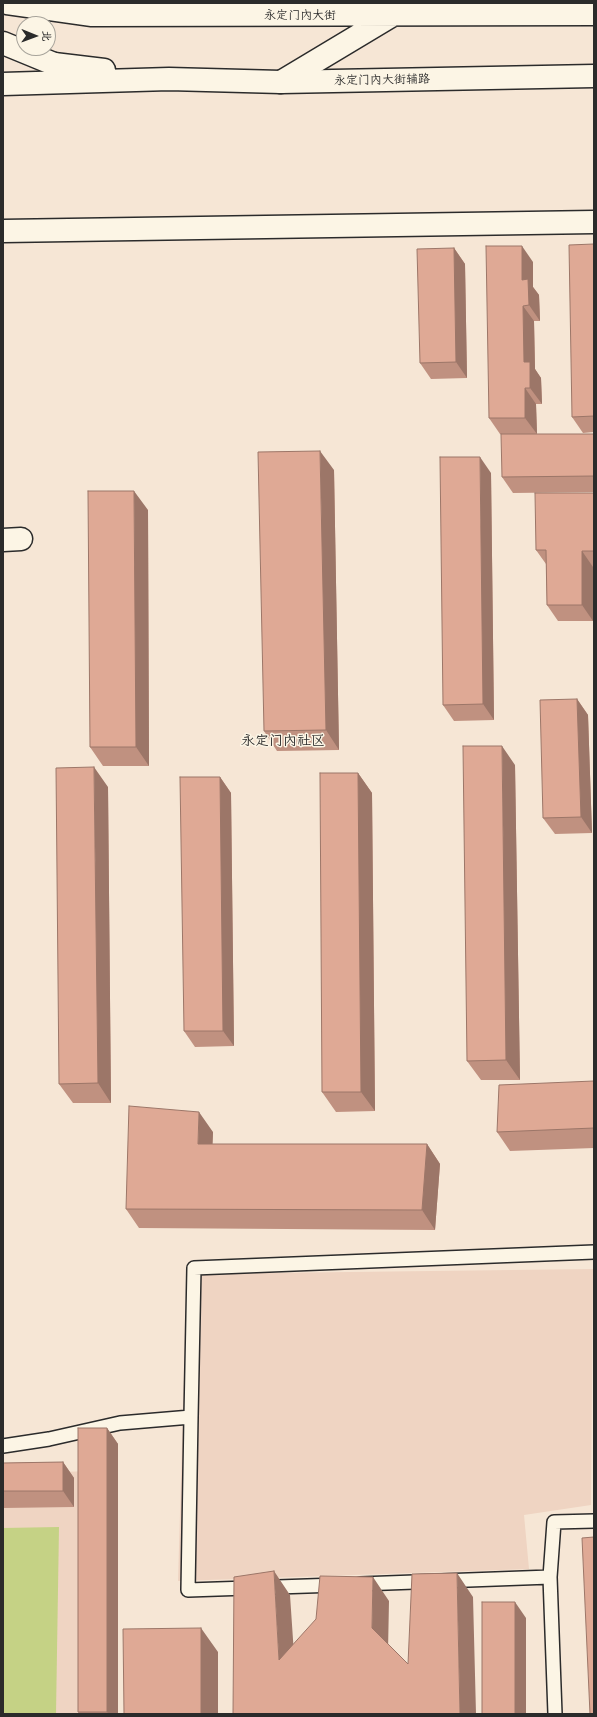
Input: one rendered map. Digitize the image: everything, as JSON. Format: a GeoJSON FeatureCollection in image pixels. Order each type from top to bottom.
{"type":"FeatureCollection","features":[{"type":"Feature","properties":{"kind":"street","name":"永定门内大街"},"geometry":{"type":"LineString","coordinates":[[6,3],[92,15],[391,16],[594,14]]}},
{"type":"Feature","properties":{"kind":"street"},"geometry":{"type":"LineString","coordinates":[[281,82],[391,16]]}},
{"type":"Feature","properties":{"kind":"street"},"geometry":{"type":"LineString","coordinates":[[3,43],[54,64],[169,79]]}},
{"type":"Feature","properties":{"kind":"street","name":"永定门内大街辅路"},"geometry":{"type":"LineString","coordinates":[[169,79],[281,82],[594,76]]}},
{"type":"Feature","properties":{"kind":"street"},"geometry":{"type":"LineString","coordinates":[[3,84],[169,79]]}},
{"type":"Feature","properties":{"kind":"street"},"geometry":{"type":"LineString","coordinates":[[3,232],[594,222]]}},
{"type":"Feature","properties":{"kind":"lane"},"geometry":{"type":"LineString","coordinates":[[550,1577],[188,1590],[194,1268],[594,1252]]}},
{"type":"Feature","properties":{"kind":"lane"},"geometry":{"type":"LineString","coordinates":[[3,1446],[48,1439],[120,1423],[191,1417]]}},
{"type":"Feature","properties":{"kind":"lane"},"geometry":{"type":"LineString","coordinates":[[555,1714],[550,1577],[554,1522],[594,1521]]}},
{"type":"Feature","properties":{"kind":"shaded area"},"geometry":{"type":"Polygon","coordinates":[[[593,1269],[591,1505],[524,1515],[529,1569],[178,1581],[187,1274],[593,1269]]]}},
{"type":"Feature","properties":{"kind":"shaded area"},"geometry":{"type":"Polygon","coordinates":[[[90,1471],[118,1714],[3,1714],[3,1474],[90,1471]]]}},
{"type":"Feature","properties":{"kind":"green space"},"geometry":{"type":"Polygon","coordinates":[[[59,1527],[56,1714],[3,1714],[3,1528],[59,1527]]]}},
{"type":"Feature","properties":{"kind":"building"},"geometry":{"type":"Polygon","coordinates":[[[594,244],[594,416],[572,417],[569,245],[594,244]]]}},
{"type":"Feature","properties":{"kind":"building"},"geometry":{"type":"Polygon","coordinates":[[[486,246],[522,246],[522,280],[528,279],[529,305],[523,306],[524,362],[530,362],[530,388],[525,388],[525,418],[489,418],[486,246]]]}},
{"type":"Feature","properties":{"kind":"building"},"geometry":{"type":"Polygon","coordinates":[[[454,248],[456,362],[420,363],[417,249],[454,248]]]}},
{"type":"Feature","properties":{"kind":"building"},"geometry":{"type":"Polygon","coordinates":[[[501,434],[594,434],[594,476],[502,477],[501,434]]]}},
{"type":"Feature","properties":{"kind":"building"},"geometry":{"type":"Polygon","coordinates":[[[320,451],[326,730],[264,731],[258,452],[320,451]]]}},
{"type":"Feature","properties":{"kind":"building"},"geometry":{"type":"Polygon","coordinates":[[[440,457],[480,457],[483,704],[443,705],[440,457]]]}},
{"type":"Feature","properties":{"kind":"building"},"geometry":{"type":"Polygon","coordinates":[[[88,491],[134,491],[136,747],[90,747],[88,491]]]}},
{"type":"Feature","properties":{"kind":"building"},"geometry":{"type":"Polygon","coordinates":[[[535,493],[594,493],[594,551],[582,551],[582,605],[547,605],[546,550],[536,550],[535,493]]]}},
{"type":"Feature","properties":{"kind":"building"},"geometry":{"type":"Polygon","coordinates":[[[577,699],[581,817],[543,818],[540,700],[577,699]]]}},
{"type":"Feature","properties":{"kind":"building"},"geometry":{"type":"Polygon","coordinates":[[[463,746],[502,746],[506,1060],[467,1061],[463,746]]]}},
{"type":"Feature","properties":{"kind":"building"},"geometry":{"type":"Polygon","coordinates":[[[94,767],[98,1083],[59,1084],[56,768],[94,767]]]}},
{"type":"Feature","properties":{"kind":"building"},"geometry":{"type":"Polygon","coordinates":[[[320,773],[358,773],[361,1092],[322,1092],[320,773]]]}},
{"type":"Feature","properties":{"kind":"building"},"geometry":{"type":"Polygon","coordinates":[[[180,777],[220,777],[223,1031],[184,1031],[180,777]]]}},
{"type":"Feature","properties":{"kind":"building"},"geometry":{"type":"Polygon","coordinates":[[[594,1081],[594,1128],[497,1132],[499,1085],[594,1081]]]}},
{"type":"Feature","properties":{"kind":"building"},"geometry":{"type":"Polygon","coordinates":[[[129,1106],[199,1112],[198,1144],[427,1144],[422,1210],[126,1209],[129,1106]]]}},
{"type":"Feature","properties":{"kind":"building"},"geometry":{"type":"Polygon","coordinates":[[[78,1428],[107,1428],[107,1712],[78,1712],[78,1428]]]}},
{"type":"Feature","properties":{"kind":"building"},"geometry":{"type":"Polygon","coordinates":[[[63,1462],[63,1491],[3,1491],[3,1463],[63,1462]]]}},
{"type":"Feature","properties":{"kind":"building"},"geometry":{"type":"Polygon","coordinates":[[[594,1537],[594,1714],[590,1714],[582,1538],[594,1537]]]}},
{"type":"Feature","properties":{"kind":"building"},"geometry":{"type":"Polygon","coordinates":[[[274,1571],[279,1660],[316,1619],[320,1576],[373,1577],[372,1628],[408,1664],[412,1574],[457,1573],[460,1714],[233,1714],[234,1577],[274,1571]]]}},
{"type":"Feature","properties":{"kind":"building"},"geometry":{"type":"Polygon","coordinates":[[[482,1602],[515,1602],[515,1714],[482,1714],[482,1602]]]}},
{"type":"Feature","properties":{"kind":"building"},"geometry":{"type":"Polygon","coordinates":[[[201,1628],[201,1714],[124,1714],[123,1629],[201,1628]]]}},
{"type":"Feature","properties":{"kind":"district","name":"永定门内社区"},"geometry":{"type":"Point","coordinates":[283,741]}}]}
